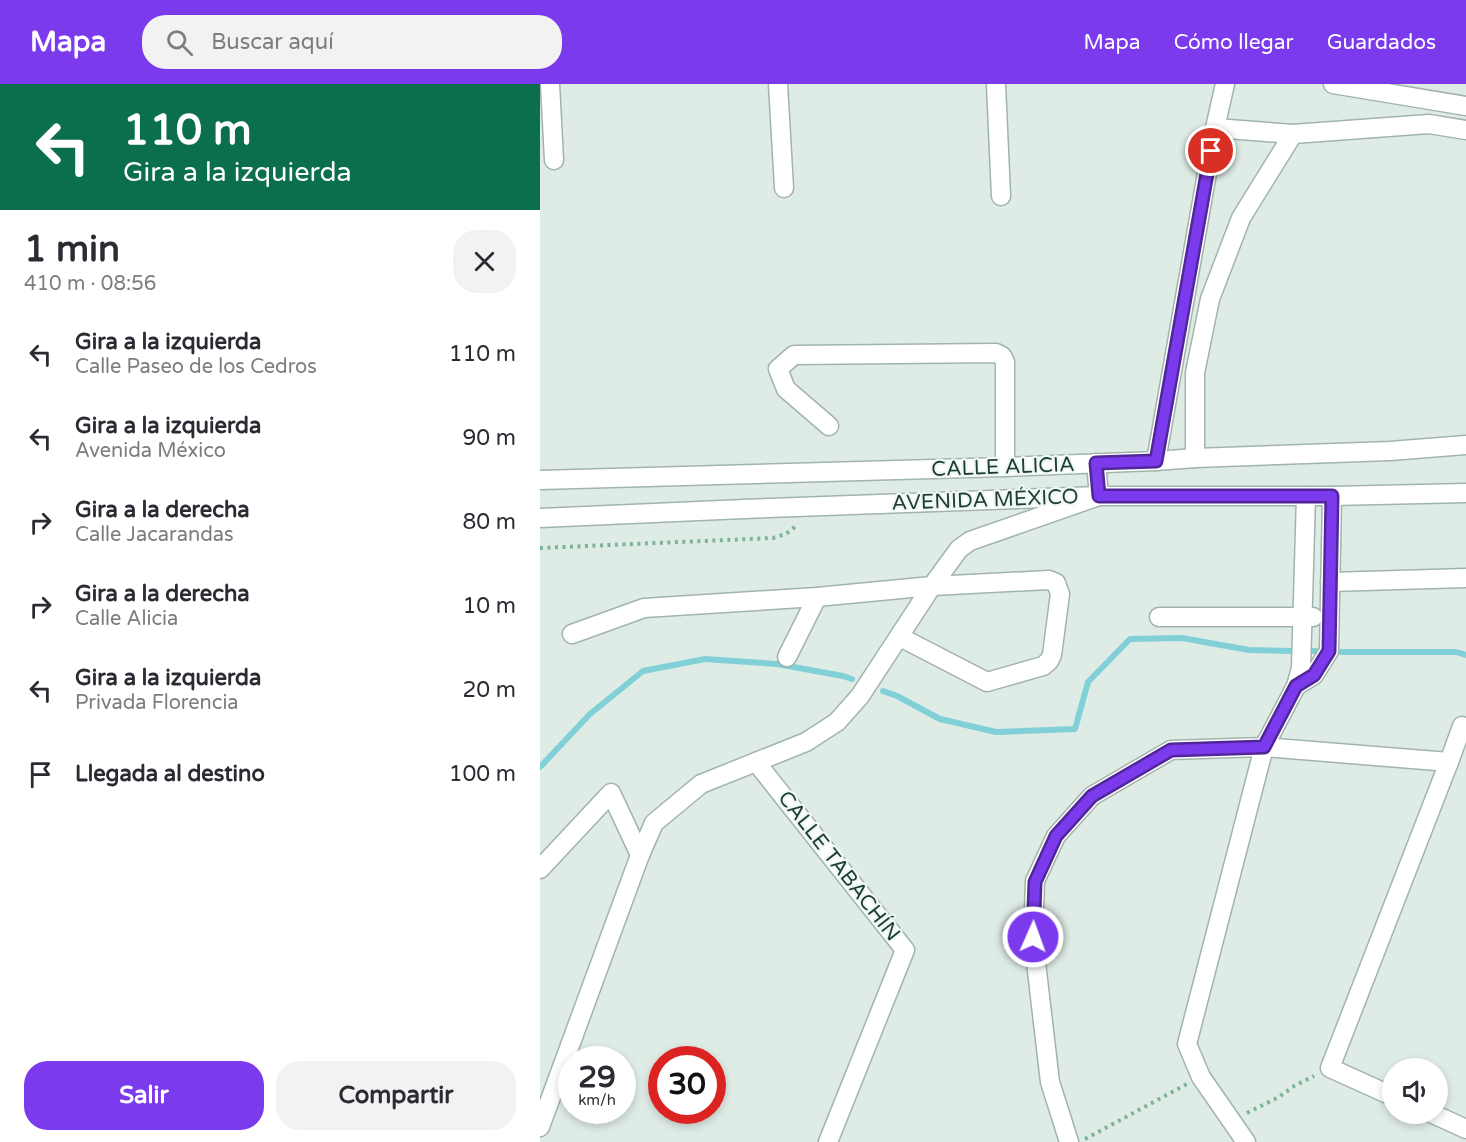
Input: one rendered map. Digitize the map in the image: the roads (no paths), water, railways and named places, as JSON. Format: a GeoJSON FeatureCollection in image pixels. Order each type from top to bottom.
{"type":"FeatureCollection","features":[{"type":"Feature","properties":{"kind":"street"},"geometry":{"type":"LineString","coordinates":[[550,84],[554,160]]}},
{"type":"Feature","properties":{"kind":"street"},"geometry":{"type":"LineString","coordinates":[[778,84],[784,188]]}},
{"type":"Feature","properties":{"kind":"street"},"geometry":{"type":"LineString","coordinates":[[996,84],[1001,196]]}},
{"type":"Feature","properties":{"kind":"street"},"geometry":{"type":"LineString","coordinates":[[1156,461],[1215,128],[1225,84]]}},
{"type":"Feature","properties":{"kind":"street"},"geometry":{"type":"LineString","coordinates":[[1333,84],[1466,106]]}},
{"type":"Feature","properties":{"kind":"street"},"geometry":{"type":"LineString","coordinates":[[1215,128],[1293,134],[1429,124],[1466,130]]}},
{"type":"Feature","properties":{"kind":"street"},"geometry":{"type":"LineString","coordinates":[[1195,458],[1195,373],[1210,299],[1241,218],[1293,134]]}},
{"type":"Feature","properties":{"kind":"street"},"geometry":{"type":"LineString","coordinates":[[829,426],[786,389],[778,369],[794,355],[996,353],[1002,356],[1005,362],[1005,467]]}},
{"type":"Feature","properties":{"kind":"street","name":"CALLE ALICIA"},"geometry":{"type":"LineString","coordinates":[[540,480],[1005,467],[1390,451],[1466,445]]}},
{"type":"Feature","properties":{"kind":"street"},"geometry":{"type":"LineString","coordinates":[[540,1127],[640,855],[654,823],[701,784],[806,742],[837,722],[860,696],[959,549],[970,541],[1099,496],[1096,463]]}},
{"type":"Feature","properties":{"kind":"street","name":"AVENIDA MÉXICO"},"geometry":{"type":"LineString","coordinates":[[540,518],[1099,496],[1332,496],[1466,493]]}},
{"type":"Feature","properties":{"kind":"street"},"geometry":{"type":"LineString","coordinates":[[1246,1142],[1201,1077],[1187,1044],[1264,747],[1296,686],[1301,668],[1306,496]]}},
{"type":"Feature","properties":{"kind":"street"},"geometry":{"type":"LineString","coordinates":[[1296,686],[1314,675],[1329,651],[1332,496]]}},
{"type":"Feature","properties":{"kind":"street"},"geometry":{"type":"LineString","coordinates":[[1330,582],[1466,578]]}},
{"type":"Feature","properties":{"kind":"street"},"geometry":{"type":"LineString","coordinates":[[572,634],[644,608],[817,597],[932,586],[1049,580],[1056,583],[1060,594],[1052,655],[1049,661],[1042,666],[987,682],[900,637]]}},
{"type":"Feature","properties":{"kind":"street"},"geometry":{"type":"LineString","coordinates":[[787,657],[817,597]]}},
{"type":"Feature","properties":{"kind":"street"},"geometry":{"type":"LineString","coordinates":[[1159,617],[1330,617]]}},
{"type":"Feature","properties":{"kind":"street"},"geometry":{"type":"LineString","coordinates":[[1382,1091],[1330,1068],[1462,726]]}},
{"type":"Feature","properties":{"kind":"street"},"geometry":{"type":"LineString","coordinates":[[1069,1142],[1050,1082],[1033,937],[1035,882],[1056,836],[1092,796],[1171,750],[1264,747],[1449,762]]}},
{"type":"Feature","properties":{"kind":"street","name":"CALLE TABACHÍN"},"geometry":{"type":"LineString","coordinates":[[756,762],[905,950],[828,1142]]}},
{"type":"Feature","properties":{"kind":"street"},"geometry":{"type":"LineString","coordinates":[[540,869],[611,793],[640,855]]}},
{"type":"Feature","properties":{"kind":"street"},"geometry":{"type":"LineString","coordinates":[[1448,1121],[1466,1129]]}},
{"type":"Feature","properties":{"kind":"waterway"},"geometry":{"type":"LineString","coordinates":[[883,691],[940,719],[996,732],[1075,729],[1088,682],[1130,639],[1182,638],[1249,650],[1290,651]]}},
{"type":"Feature","properties":{"kind":"waterway"},"geometry":{"type":"LineString","coordinates":[[1341,652],[1456,652],[1466,655]]}},
{"type":"Feature","properties":{"kind":"waterway"},"geometry":{"type":"LineString","coordinates":[[540,767],[590,714],[643,671],[705,659],[777,664],[852,679]]}}]}
